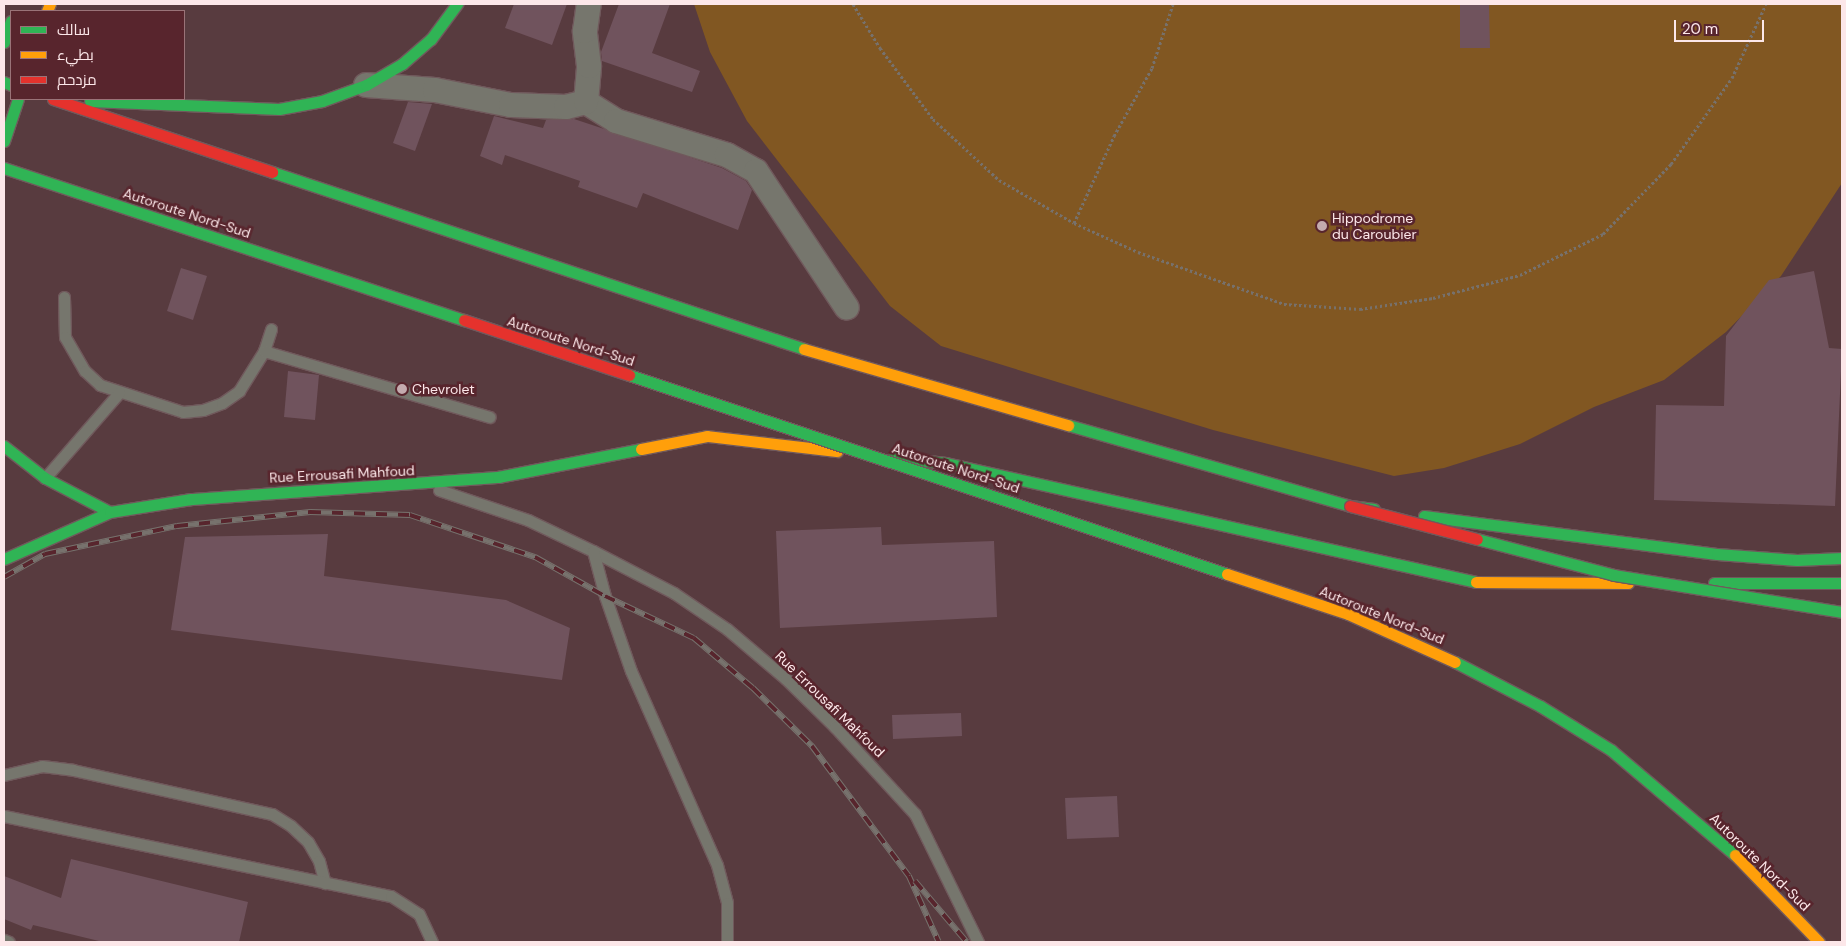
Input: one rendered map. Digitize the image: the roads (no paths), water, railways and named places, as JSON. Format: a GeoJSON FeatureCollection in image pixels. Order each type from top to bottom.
{"type":"FeatureCollection","features":[{"type":"Feature","properties":{"kind":"main road"},"geometry":{"type":"LineString","coordinates":[[94,100],[279,109],[322,101],[366,85],[402,64],[431,39],[457,4]]}},
{"type":"Feature","properties":{"kind":"main road"},"geometry":{"type":"LineString","coordinates":[[4,42],[10,24]]}},
{"type":"Feature","properties":{"kind":"main road"},"geometry":{"type":"LineString","coordinates":[[4,141],[18,100]]}},
{"type":"Feature","properties":{"kind":"main road"},"geometry":{"type":"LineString","coordinates":[[56,100],[787,344],[1350,506],[1614,575],[1842,612]]}},
{"type":"Feature","properties":{"kind":"main road","name":"Autoroute Nord-Sud"},"geometry":{"type":"LineString","coordinates":[[4,168],[1348,614],[1452,660],[1540,706],[1611,750],[1723,842],[1819,942]]}},
{"type":"Feature","properties":{"kind":"main road"},"geometry":{"type":"LineString","coordinates":[[420,484],[498,477],[707,436],[946,463],[1482,584],[1842,583]]}},
{"type":"Feature","properties":{"kind":"main road"},"geometry":{"type":"LineString","coordinates":[[4,446],[45,478],[110,512]]}},
{"type":"Feature","properties":{"kind":"main road","name":"Rue Errousafi Mahfoud"},"geometry":{"type":"LineString","coordinates":[[4,559],[110,512],[191,499],[420,484]]}},
{"type":"Feature","properties":{"kind":"main road"},"geometry":{"type":"LineString","coordinates":[[1350,506],[1717,554],[1797,560],[1842,558]]}},
{"type":"Feature","properties":{"kind":"street"},"geometry":{"type":"LineString","coordinates":[[586,102],[589,66],[585,31],[589,4]]}},
{"type":"Feature","properties":{"kind":"street"},"geometry":{"type":"LineString","coordinates":[[366,85],[435,90],[511,105],[566,107],[586,102],[616,121],[728,155],[756,171],[847,308]]}},
{"type":"Feature","properties":{"kind":"lane"},"geometry":{"type":"LineString","coordinates":[[64,297],[65,337],[73,355],[100,385],[183,412],[203,410],[222,403],[239,391],[264,351],[271,328]]}},
{"type":"Feature","properties":{"kind":"lane"},"geometry":{"type":"LineString","coordinates":[[264,351],[490,417]]}},
{"type":"Feature","properties":{"kind":"lane"},"geometry":{"type":"LineString","coordinates":[[45,478],[119,392]]}},
{"type":"Feature","properties":{"kind":"lane","name":"Rue Errousafi Mahfoud"},"geometry":{"type":"LineString","coordinates":[[420,484],[528,520],[594,551],[674,593],[727,629],[786,679],[855,747],[915,814],[978,942]]}},
{"type":"Feature","properties":{"kind":"lane"},"geometry":{"type":"LineString","coordinates":[[594,551],[605,596],[631,671],[717,865],[727,904],[727,942]]}},
{"type":"Feature","properties":{"kind":"lane"},"geometry":{"type":"LineString","coordinates":[[4,776],[42,766],[73,770],[272,814],[291,826],[308,842],[319,861],[325,883]]}},
{"type":"Feature","properties":{"kind":"lane"},"geometry":{"type":"LineString","coordinates":[[4,816],[392,896],[406,903],[419,914],[432,942]]}},
{"type":"Feature","properties":{"kind":"lane"},"geometry":{"type":"LineString","coordinates":[[4,940],[9,942]]}},
{"type":"Feature","properties":{"kind":"railway"},"geometry":{"type":"LineString","coordinates":[[4,577],[45,554],[177,526],[310,512],[410,515],[535,557],[605,596],[694,638],[753,688],[812,746],[909,876],[939,942]]}},
{"type":"Feature","properties":{"kind":"railway"},"geometry":{"type":"LineString","coordinates":[[915,881],[967,942]]}},
{"type":"Feature","properties":{"kind":"place","name":"Hippodrome du Caroubier"},"geometry":{"type":"Point","coordinates":[1322,226]}},
{"type":"Feature","properties":{"kind":"place","name":"Chevrolet"},"geometry":{"type":"Point","coordinates":[402,389]}}]}
